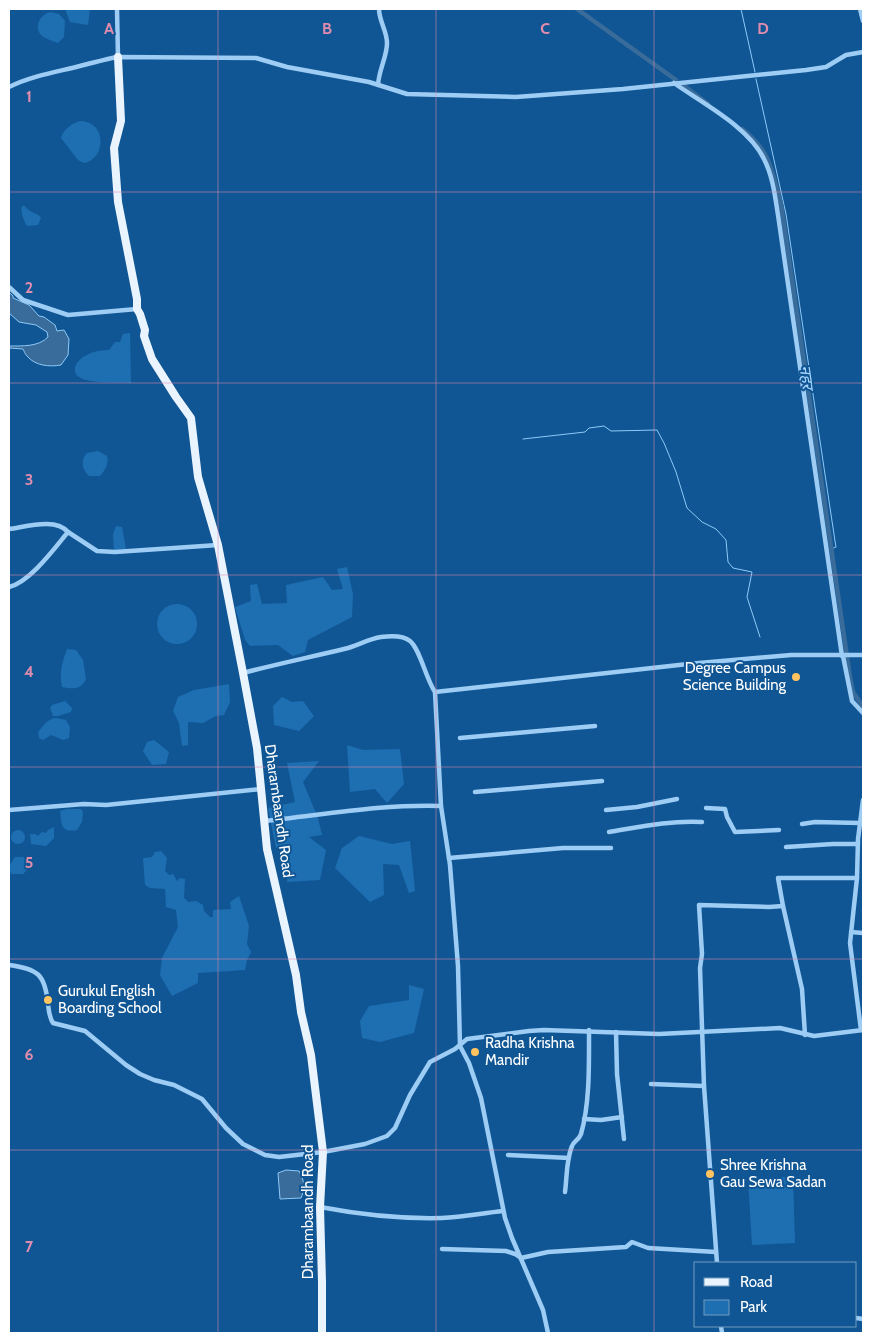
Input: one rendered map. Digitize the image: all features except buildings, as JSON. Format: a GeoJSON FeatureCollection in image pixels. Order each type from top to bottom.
{"type":"FeatureCollection","features":[{"type":"Feature","properties":{"kind":"main road","name":"Dharambaandh Road"},"geometry":{"type":"LineString","coordinates":[[118,57],[121,121],[114,148],[118,202],[137,299],[137,309],[145,330],[144,336],[152,359],[191,418],[198,477],[218,545],[244,673],[257,748],[267,849],[296,975],[301,1012],[311,1055],[323,1152],[320,1207],[322,1333]]}},
{"type":"Feature","properties":{"kind":"street"},"geometry":{"type":"LineString","coordinates":[[117,9],[118,57]]}},
{"type":"Feature","properties":{"kind":"street"},"geometry":{"type":"LineString","coordinates":[[378,85],[387,41],[386,30],[379,9]]}},
{"type":"Feature","properties":{"kind":"street"},"geometry":{"type":"LineString","coordinates":[[860,9],[863,21]]}},
{"type":"Feature","properties":{"kind":"street"},"geometry":{"type":"LineString","coordinates":[[9,88],[29,78],[87,65],[102,59],[118,57],[256,58],[287,67],[378,85],[407,94],[516,97],[806,70],[826,67],[846,55],[863,52]]}},
{"type":"Feature","properties":{"kind":"street"},"geometry":{"type":"LineString","coordinates":[[674,83],[746,134],[761,153],[769,169],[778,215],[852,701],[863,713]]}},
{"type":"Feature","properties":{"kind":"street"},"geometry":{"type":"LineString","coordinates":[[9,287],[23,300],[68,315],[137,309]]}},
{"type":"Feature","properties":{"kind":"street"},"geometry":{"type":"LineString","coordinates":[[9,529],[49,524],[58,525],[100,552],[218,545]]}},
{"type":"Feature","properties":{"kind":"street"},"geometry":{"type":"LineString","coordinates":[[9,587],[22,581],[48,556],[68,532]]}},
{"type":"Feature","properties":{"kind":"street"},"geometry":{"type":"LineString","coordinates":[[244,673],[346,648],[379,637],[407,638],[412,641],[416,648],[429,684],[435,692],[441,806],[449,858],[458,966],[460,1046],[470,1063],[481,1098],[503,1211],[520,1258],[543,1310],[548,1333]]}},
{"type":"Feature","properties":{"kind":"street"},"geometry":{"type":"LineString","coordinates":[[435,692],[572,678],[658,666],[792,655],[863,656]]}},
{"type":"Feature","properties":{"kind":"street"},"geometry":{"type":"LineString","coordinates":[[460,738],[595,726]]}},
{"type":"Feature","properties":{"kind":"street"},"geometry":{"type":"LineString","coordinates":[[475,792],[602,781]]}},
{"type":"Feature","properties":{"kind":"street"},"geometry":{"type":"LineString","coordinates":[[9,810],[84,804],[106,805],[262,789]]}},
{"type":"Feature","properties":{"kind":"street"},"geometry":{"type":"LineString","coordinates":[[606,810],[637,807],[677,799]]}},
{"type":"Feature","properties":{"kind":"street"},"geometry":{"type":"LineString","coordinates":[[9,965],[29,969],[40,975],[45,984],[50,1018],[53,1023],[86,1031],[140,1074],[174,1086],[202,1099],[226,1128],[243,1144],[258,1152],[271,1156],[323,1152],[365,1144],[387,1136],[395,1128],[410,1096],[430,1062],[460,1046],[467,1039],[529,1031],[589,1030],[702,1033],[780,1028],[814,1036],[862,1030],[850,944],[863,800]]}},
{"type":"Feature","properties":{"kind":"street"},"geometry":{"type":"LineString","coordinates":[[265,821],[360,809],[420,805],[441,806]]}},
{"type":"Feature","properties":{"kind":"street"},"geometry":{"type":"LineString","coordinates":[[706,808],[725,809],[726,817],[735,832],[778,830]]}},
{"type":"Feature","properties":{"kind":"street"},"geometry":{"type":"LineString","coordinates":[[609,832],[650,826],[702,822]]}},
{"type":"Feature","properties":{"kind":"street"},"geometry":{"type":"LineString","coordinates":[[802,824],[815,822],[860,823]]}},
{"type":"Feature","properties":{"kind":"street"},"geometry":{"type":"LineString","coordinates":[[786,847],[858,844]]}},
{"type":"Feature","properties":{"kind":"street"},"geometry":{"type":"LineString","coordinates":[[449,858],[563,848],[611,848]]}},
{"type":"Feature","properties":{"kind":"street"},"geometry":{"type":"LineString","coordinates":[[857,866],[863,866]]}},
{"type":"Feature","properties":{"kind":"street"},"geometry":{"type":"LineString","coordinates":[[805,1035],[802,989],[778,878],[857,878]]}},
{"type":"Feature","properties":{"kind":"street"},"geometry":{"type":"LineString","coordinates":[[717,1262],[704,1086],[700,968],[702,954],[699,904],[784,906]]}},
{"type":"Feature","properties":{"kind":"street"},"geometry":{"type":"LineString","coordinates":[[851,932],[863,933]]}},
{"type":"Feature","properties":{"kind":"street"},"geometry":{"type":"LineString","coordinates":[[565,1192],[572,1146],[581,1134],[584,1119],[589,1030]]}},
{"type":"Feature","properties":{"kind":"street"},"geometry":{"type":"LineString","coordinates":[[616,1032],[617,1074],[624,1139]]}},
{"type":"Feature","properties":{"kind":"street"},"geometry":{"type":"LineString","coordinates":[[651,1084],[704,1086]]}},
{"type":"Feature","properties":{"kind":"street"},"geometry":{"type":"LineString","coordinates":[[584,1119],[601,1120],[622,1117]]}},
{"type":"Feature","properties":{"kind":"street"},"geometry":{"type":"LineString","coordinates":[[508,1155],[569,1158]]}},
{"type":"Feature","properties":{"kind":"street"},"geometry":{"type":"LineString","coordinates":[[320,1207],[358,1213],[430,1218],[503,1211]]}},
{"type":"Feature","properties":{"kind":"street"},"geometry":{"type":"LineString","coordinates":[[520,1258],[548,1252],[626,1247],[632,1242],[648,1248],[716,1252]]}},
{"type":"Feature","properties":{"kind":"street"},"geometry":{"type":"LineString","coordinates":[[442,1249],[506,1251],[520,1258]]}},
{"type":"Feature","properties":{"kind":"green space"},"geometry":{"type":"Polygon","coordinates":[[[65,9],[90,9],[88,25],[70,22],[65,9]]]}},
{"type":"Feature","properties":{"kind":"green space"},"geometry":{"type":"Polygon","coordinates":[[[50,12],[59,14],[65,21],[64,37],[58,43],[39,33],[39,22],[43,16],[50,12]]]}},
{"type":"Feature","properties":{"kind":"green space"},"geometry":{"type":"Polygon","coordinates":[[[81,121],[96,127],[100,141],[100,148],[96,155],[84,163],[78,160],[61,138],[69,127],[81,121]]]}},
{"type":"Feature","properties":{"kind":"green space"},"geometry":{"type":"Polygon","coordinates":[[[22,206],[25,206],[41,218],[38,225],[27,226],[22,214],[22,206]]]}},
{"type":"Feature","properties":{"kind":"green space"},"geometry":{"type":"Polygon","coordinates":[[[130,333],[131,383],[90,381],[77,375],[75,367],[81,359],[94,352],[109,350],[115,342],[120,342],[123,334],[130,333]]]}},
{"type":"Feature","properties":{"kind":"green space"},"geometry":{"type":"Polygon","coordinates":[[[98,451],[107,456],[106,467],[100,476],[89,476],[83,468],[83,459],[87,453],[98,451]]]}},
{"type":"Feature","properties":{"kind":"green space"},"geometry":{"type":"Polygon","coordinates":[[[116,526],[122,527],[126,549],[114,551],[113,534],[116,526]]]}},
{"type":"Feature","properties":{"kind":"green space"},"geometry":{"type":"Polygon","coordinates":[[[347,567],[353,594],[352,617],[308,640],[305,652],[293,656],[278,645],[250,646],[245,640],[235,607],[251,601],[250,585],[257,584],[262,604],[287,603],[286,585],[323,577],[332,590],[343,589],[337,569],[347,567]]]}},
{"type":"Feature","properties":{"kind":"green space"},"geometry":{"type":"Polygon","coordinates":[[[181,604],[188,607],[194,613],[197,624],[196,632],[188,641],[181,644],[173,644],[166,641],[158,632],[157,620],[160,613],[169,605],[181,604]]]}},
{"type":"Feature","properties":{"kind":"green space"},"geometry":{"type":"Polygon","coordinates":[[[67,649],[76,650],[83,660],[86,679],[82,685],[76,688],[62,687],[62,668],[67,649]]]}},
{"type":"Feature","properties":{"kind":"green space"},"geometry":{"type":"Polygon","coordinates":[[[229,684],[230,702],[224,715],[216,716],[203,723],[188,722],[188,745],[182,746],[179,723],[173,711],[178,697],[194,690],[229,684]]]}},
{"type":"Feature","properties":{"kind":"green space"},"geometry":{"type":"Polygon","coordinates":[[[282,697],[292,702],[303,701],[314,716],[299,731],[274,725],[273,706],[282,697]]]}},
{"type":"Feature","properties":{"kind":"green space"},"geometry":{"type":"Polygon","coordinates":[[[65,701],[72,708],[71,712],[53,716],[50,708],[52,705],[65,701]]]}},
{"type":"Feature","properties":{"kind":"green space"},"geometry":{"type":"Polygon","coordinates":[[[56,718],[66,720],[70,727],[69,738],[63,740],[51,735],[43,740],[39,738],[38,732],[48,721],[56,718]]]}},
{"type":"Feature","properties":{"kind":"green space"},"geometry":{"type":"Polygon","coordinates":[[[154,740],[169,752],[166,764],[152,765],[143,751],[147,742],[154,740]]]}},
{"type":"Feature","properties":{"kind":"green space"},"geometry":{"type":"Polygon","coordinates":[[[347,745],[363,750],[400,749],[404,784],[387,803],[375,789],[350,792],[347,745]]]}},
{"type":"Feature","properties":{"kind":"green space"},"geometry":{"type":"Polygon","coordinates":[[[319,761],[303,782],[318,818],[322,835],[309,837],[326,850],[320,880],[287,882],[289,851],[276,848],[268,808],[295,802],[287,763],[319,761]]]}},
{"type":"Feature","properties":{"kind":"green space"},"geometry":{"type":"Polygon","coordinates":[[[81,809],[83,812],[82,822],[77,830],[67,830],[62,824],[60,811],[81,809]]]}},
{"type":"Feature","properties":{"kind":"green space"},"geometry":{"type":"Polygon","coordinates":[[[54,827],[54,838],[46,846],[31,844],[30,834],[38,836],[42,832],[46,833],[54,827]]]}},
{"type":"Feature","properties":{"kind":"green space"},"geometry":{"type":"Polygon","coordinates":[[[15,830],[21,830],[25,837],[21,844],[15,844],[11,840],[11,834],[15,830]]]}},
{"type":"Feature","properties":{"kind":"green space"},"geometry":{"type":"Polygon","coordinates":[[[359,836],[392,844],[410,841],[415,891],[409,893],[399,865],[383,864],[384,895],[370,902],[335,868],[342,848],[359,836]]]}},
{"type":"Feature","properties":{"kind":"green space"},"geometry":{"type":"Polygon","coordinates":[[[161,851],[167,858],[165,871],[169,875],[173,874],[177,881],[180,878],[185,879],[184,898],[188,902],[196,901],[203,905],[204,911],[210,917],[213,917],[213,910],[231,909],[230,902],[239,896],[249,926],[247,944],[251,952],[245,970],[198,973],[198,983],[172,996],[160,975],[162,958],[178,927],[176,910],[166,907],[165,889],[150,888],[145,885],[143,858],[152,857],[155,852],[161,851]]]}},
{"type":"Feature","properties":{"kind":"green space"},"geometry":{"type":"Polygon","coordinates":[[[15,857],[23,857],[29,862],[29,868],[23,874],[11,874],[9,866],[15,857]]]}},
{"type":"Feature","properties":{"kind":"green space"},"geometry":{"type":"Polygon","coordinates":[[[409,985],[424,989],[414,1033],[380,1042],[362,1038],[360,1021],[369,1006],[409,1000],[409,985]]]}},
{"type":"Feature","properties":{"kind":"green space"},"geometry":{"type":"Polygon","coordinates":[[[793,1177],[795,1243],[752,1245],[748,1178],[793,1177]]]}},
{"type":"Feature","properties":{"kind":"shaded area"},"geometry":{"type":"Polygon","coordinates":[[[9,292],[13,298],[29,305],[39,316],[44,317],[55,325],[57,331],[64,330],[69,339],[68,355],[61,365],[48,366],[38,364],[30,359],[23,349],[9,348],[9,346],[40,343],[48,337],[47,332],[36,325],[19,322],[9,313],[9,292]]]}},
{"type":"Feature","properties":{"kind":"shaded area"},"geometry":{"type":"Polygon","coordinates":[[[286,1170],[299,1171],[304,1184],[301,1198],[280,1199],[278,1173],[286,1170]]]}},
{"type":"Feature","properties":{"kind":"waterway","name":"नहर"},"geometry":{"type":"LineString","coordinates":[[577,9],[676,80]]}},
{"type":"Feature","properties":{"kind":"waterway"},"geometry":{"type":"LineString","coordinates":[[741,9],[755,72]]}},
{"type":"Feature","properties":{"kind":"waterway","name":"नहर"},"geometry":{"type":"LineString","coordinates":[[756,79],[786,214],[836,547],[831,549]]}},
{"type":"Feature","properties":{"kind":"waterway","name":"नहर"},"geometry":{"type":"LineString","coordinates":[[683,85],[708,104]]}},
{"type":"Feature","properties":{"kind":"waterway","name":"नहर"},"geometry":{"type":"LineString","coordinates":[[742,129],[752,137],[765,154],[781,204],[850,677],[853,692],[863,707]]}},
{"type":"Feature","properties":{"kind":"waterway"},"geometry":{"type":"LineString","coordinates":[[523,439],[585,432],[589,428],[604,426],[611,431],[657,430],[676,472],[687,508],[702,522],[716,529],[726,540],[728,562],[733,568],[752,572],[747,597],[760,637]]}},
{"type":"Feature","properties":{"kind":"place","name":"Degree Campus Science Building"},"geometry":{"type":"Point","coordinates":[796,677]}},
{"type":"Feature","properties":{"kind":"place","name":"Gurukul English Boarding School"},"geometry":{"type":"Point","coordinates":[48,1000]}},
{"type":"Feature","properties":{"kind":"place","name":"Radha Krishna Mandir"},"geometry":{"type":"Point","coordinates":[475,1052]}},
{"type":"Feature","properties":{"kind":"place","name":"Shree Krishna Gau Sewa Sadan"},"geometry":{"type":"Point","coordinates":[710,1174]}}]}
